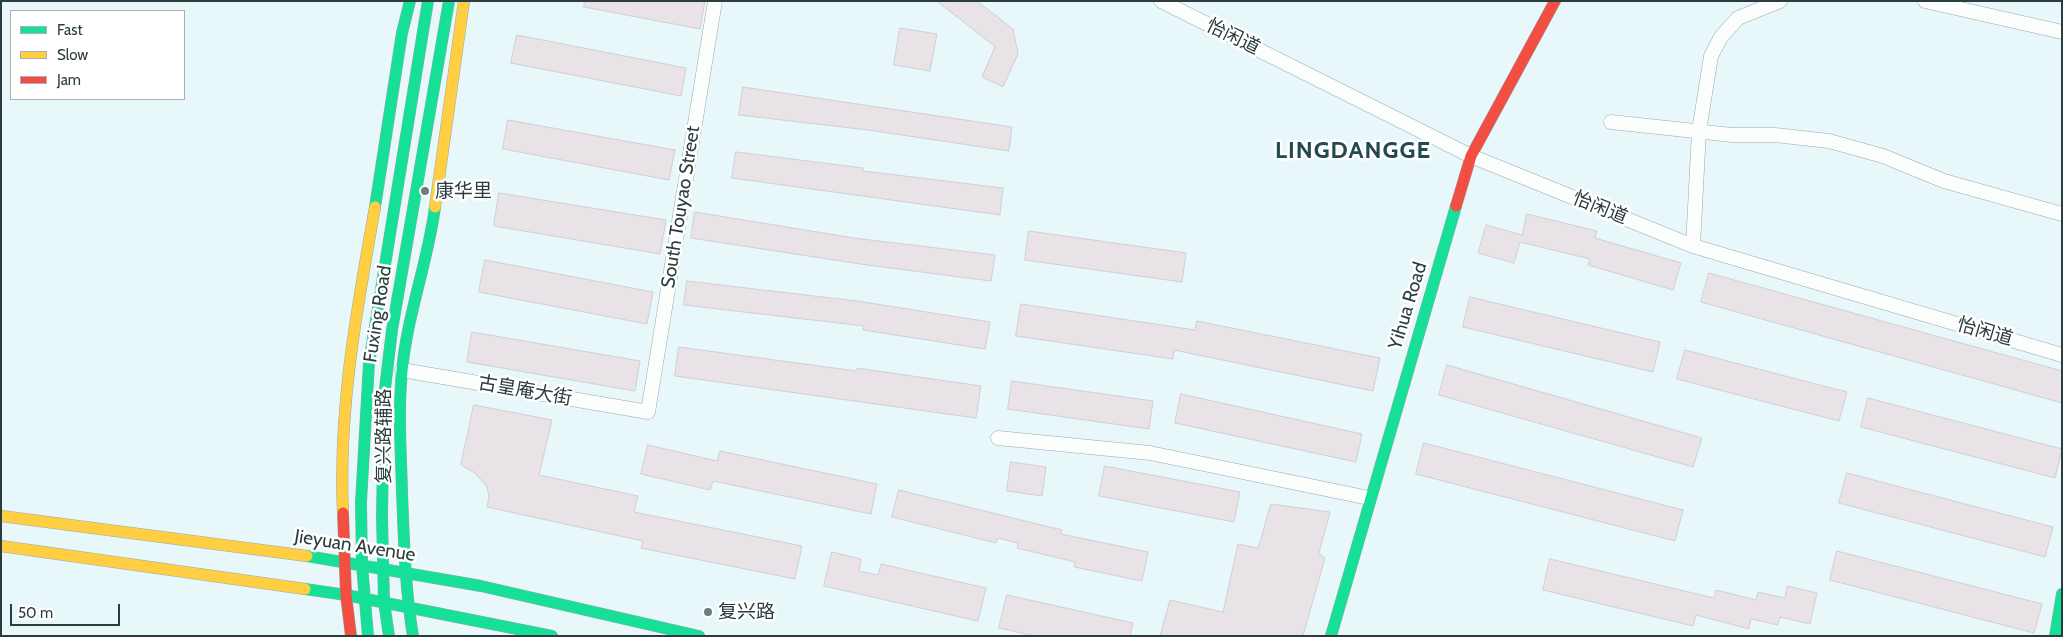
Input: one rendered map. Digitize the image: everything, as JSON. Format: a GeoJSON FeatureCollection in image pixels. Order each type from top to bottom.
{"type":"FeatureCollection","features":[{"type":"Feature","properties":{"kind":"main road","name":"复兴路辅路"},"geometry":{"type":"LineString","coordinates":[[351,636],[346,595],[342,499],[346,397],[361,285],[385,154],[402,33],[410,1]]}},
{"type":"Feature","properties":{"kind":"main road","name":"Fuxing Road"},"geometry":{"type":"LineString","coordinates":[[368,636],[362,565],[365,410],[372,346],[428,1]]}},
{"type":"Feature","properties":{"kind":"main road","name":"Fuxing Road"},"geometry":{"type":"LineString","coordinates":[[389,636],[384,602],[382,463],[387,364],[449,1]]}},
{"type":"Feature","properties":{"kind":"main road","name":"复兴路辅路"},"geometry":{"type":"LineString","coordinates":[[413,636],[405,572],[400,426],[402,370],[416,298],[432,233],[450,85],[464,1]]}},
{"type":"Feature","properties":{"kind":"main road","name":"Yihua Road"},"geometry":{"type":"LineString","coordinates":[[1331,636],[1369,498],[1471,156],[1555,1]]}},
{"type":"Feature","properties":{"kind":"main road"},"geometry":{"type":"LineString","coordinates":[[346,397],[354,374],[372,346]]}},
{"type":"Feature","properties":{"kind":"main road","name":"Jieyuan Avenue"},"geometry":{"type":"LineString","coordinates":[[1,516],[344,561],[490,588],[699,636]]}},
{"type":"Feature","properties":{"kind":"main road"},"geometry":{"type":"LineString","coordinates":[[1,546],[346,595],[552,636]]}},
{"type":"Feature","properties":{"kind":"main road"},"geometry":{"type":"LineString","coordinates":[[2055,636],[2062,594]]}},
{"type":"Feature","properties":{"kind":"main road"},"geometry":{"type":"LineString","coordinates":[[489,636],[536,632]]}},
{"type":"Feature","properties":{"kind":"street","name":"South Touyao Street"},"geometry":{"type":"LineString","coordinates":[[648,412],[714,1]]}},
{"type":"Feature","properties":{"kind":"street","name":"怡闲道"},"geometry":{"type":"LineString","coordinates":[[1161,1],[1471,156],[1694,246],[2062,355]]}},
{"type":"Feature","properties":{"kind":"street"},"geometry":{"type":"LineString","coordinates":[[1694,246],[1699,131],[1711,56],[1720,37],[1738,18],[1780,1]]}},
{"type":"Feature","properties":{"kind":"street"},"geometry":{"type":"LineString","coordinates":[[1925,1],[2062,32]]}},
{"type":"Feature","properties":{"kind":"street"},"geometry":{"type":"LineString","coordinates":[[1610,122],[1732,135],[1775,135],[1829,142],[1883,156],[1944,181],[2062,214]]}},
{"type":"Feature","properties":{"kind":"street","name":"古皇庵大街"},"geometry":{"type":"LineString","coordinates":[[402,370],[648,412]]}},
{"type":"Feature","properties":{"kind":"street"},"geometry":{"type":"LineString","coordinates":[[998,438],[1150,453],[1369,498]]}},
{"type":"Feature","properties":{"kind":"building"},"geometry":{"type":"Polygon","coordinates":[[[585,1],[705,1],[700,29],[584,7],[585,1]]]}},
{"type":"Feature","properties":{"kind":"building"},"geometry":{"type":"Polygon","coordinates":[[[937,1],[977,1],[1013,29],[1018,54],[1003,87],[982,77],[995,47],[937,1]]]}},
{"type":"Feature","properties":{"kind":"building"},"geometry":{"type":"Polygon","coordinates":[[[900,28],[937,34],[930,71],[894,65],[900,28]]]}},
{"type":"Feature","properties":{"kind":"building"},"geometry":{"type":"Polygon","coordinates":[[[517,35],[686,68],[681,96],[511,63],[517,35]]]}},
{"type":"Feature","properties":{"kind":"building"},"geometry":{"type":"Polygon","coordinates":[[[743,87],[1012,127],[1009,151],[868,130],[739,115],[743,87]]]}},
{"type":"Feature","properties":{"kind":"building"},"geometry":{"type":"Polygon","coordinates":[[[508,120],[675,150],[669,180],[503,149],[508,120]]]}},
{"type":"Feature","properties":{"kind":"building"},"geometry":{"type":"Polygon","coordinates":[[[736,152],[863,168],[863,171],[1003,188],[1000,215],[732,178],[736,152]]]}},
{"type":"Feature","properties":{"kind":"building"},"geometry":{"type":"Polygon","coordinates":[[[499,193],[666,220],[660,254],[494,226],[499,193]]]}},
{"type":"Feature","properties":{"kind":"building"},"geometry":{"type":"Polygon","coordinates":[[[695,212],[854,238],[995,255],[991,281],[867,265],[691,238],[695,212]]]}},
{"type":"Feature","properties":{"kind":"building"},"geometry":{"type":"Polygon","coordinates":[[[1527,214],[1597,231],[1595,238],[1681,263],[1673,290],[1588,265],[1590,259],[1520,242],[1514,263],[1478,253],[1486,225],[1522,235],[1527,214]]]}},
{"type":"Feature","properties":{"kind":"building"},"geometry":{"type":"Polygon","coordinates":[[[1029,231],[1186,253],[1182,282],[1025,260],[1029,231]]]}},
{"type":"Feature","properties":{"kind":"building"},"geometry":{"type":"Polygon","coordinates":[[[485,260],[653,292],[647,324],[479,292],[485,260]]]}},
{"type":"Feature","properties":{"kind":"building"},"geometry":{"type":"Polygon","coordinates":[[[1709,273],[2062,371],[2062,403],[1701,302],[1709,273]]]}},
{"type":"Feature","properties":{"kind":"building"},"geometry":{"type":"Polygon","coordinates":[[[687,281],[857,301],[990,322],[985,349],[863,330],[864,326],[684,305],[687,281]]]}},
{"type":"Feature","properties":{"kind":"building"},"geometry":{"type":"Polygon","coordinates":[[[1470,297],[1660,342],[1653,372],[1463,327],[1470,297]]]}},
{"type":"Feature","properties":{"kind":"building"},"geometry":{"type":"Polygon","coordinates":[[[1021,304],[1195,330],[1197,321],[1380,358],[1373,391],[1174,350],[1173,359],[1016,336],[1021,304]]]}},
{"type":"Feature","properties":{"kind":"building"},"geometry":{"type":"Polygon","coordinates":[[[472,332],[640,361],[635,391],[467,362],[472,332]]]}},
{"type":"Feature","properties":{"kind":"building"},"geometry":{"type":"Polygon","coordinates":[[[679,347],[856,371],[857,368],[981,386],[976,418],[675,376],[679,347]]]}},
{"type":"Feature","properties":{"kind":"building"},"geometry":{"type":"Polygon","coordinates":[[[1685,350],[1847,392],[1839,421],[1677,379],[1685,350]]]}},
{"type":"Feature","properties":{"kind":"building"},"geometry":{"type":"Polygon","coordinates":[[[1447,365],[1702,438],[1693,467],[1439,395],[1447,365]]]}},
{"type":"Feature","properties":{"kind":"building"},"geometry":{"type":"Polygon","coordinates":[[[1012,381],[1153,401],[1149,429],[1008,409],[1012,381]]]}},
{"type":"Feature","properties":{"kind":"building"},"geometry":{"type":"Polygon","coordinates":[[[1181,394],[1362,434],[1356,462],[1175,423],[1181,394]]]}},
{"type":"Feature","properties":{"kind":"building"},"geometry":{"type":"Polygon","coordinates":[[[1868,398],[2062,449],[2055,478],[1861,427],[1868,398]]]}},
{"type":"Feature","properties":{"kind":"building"},"geometry":{"type":"Polygon","coordinates":[[[474,405],[552,420],[539,475],[638,496],[634,512],[802,546],[795,579],[641,548],[643,541],[487,507],[489,496],[487,487],[475,473],[461,465],[474,405]]]}},
{"type":"Feature","properties":{"kind":"building"},"geometry":{"type":"Polygon","coordinates":[[[1424,443],[1683,510],[1675,541],[1416,474],[1424,443]]]}},
{"type":"Feature","properties":{"kind":"building"},"geometry":{"type":"Polygon","coordinates":[[[648,445],[717,461],[720,451],[877,484],[871,514],[713,481],[710,490],[641,474],[648,445]]]}},
{"type":"Feature","properties":{"kind":"building"},"geometry":{"type":"Polygon","coordinates":[[[1011,462],[1046,467],[1042,496],[1007,491],[1011,462]]]}},
{"type":"Feature","properties":{"kind":"building"},"geometry":{"type":"Polygon","coordinates":[[[1105,466],[1240,492],[1234,522],[1099,496],[1105,466]]]}},
{"type":"Feature","properties":{"kind":"building"},"geometry":{"type":"Polygon","coordinates":[[[1847,473],[2053,527],[2045,557],[1839,503],[1847,473]]]}},
{"type":"Feature","properties":{"kind":"building"},"geometry":{"type":"Polygon","coordinates":[[[899,490],[1062,530],[1061,534],[1148,552],[1142,581],[1074,567],[1075,562],[1017,548],[1018,543],[998,538],[996,543],[892,517],[899,490]]]}},
{"type":"Feature","properties":{"kind":"building"},"geometry":{"type":"Polygon","coordinates":[[[1271,504],[1330,512],[1319,553],[1325,558],[1303,636],[1160,636],[1170,600],[1223,612],[1238,544],[1258,548],[1271,504]]]}},
{"type":"Feature","properties":{"kind":"building"},"geometry":{"type":"Polygon","coordinates":[[[1837,551],[2042,604],[2034,633],[1830,580],[1837,551]]]}},
{"type":"Feature","properties":{"kind":"building"},"geometry":{"type":"Polygon","coordinates":[[[832,552],[861,559],[859,571],[878,575],[881,564],[986,588],[978,621],[824,586],[832,552]]]}},
{"type":"Feature","properties":{"kind":"building"},"geometry":{"type":"Polygon","coordinates":[[[1550,559],[1714,598],[1716,590],[1756,600],[1758,592],[1785,598],[1787,586],[1817,593],[1810,624],[1780,617],[1778,625],[1751,619],[1749,629],[1696,615],[1693,626],[1543,590],[1550,559]]]}},
{"type":"Feature","properties":{"kind":"building"},"geometry":{"type":"Polygon","coordinates":[[[1007,595],[1133,623],[1130,636],[1035,636],[999,628],[1007,595]]]}},
{"type":"Feature","properties":{"kind":"traffic: fast"},"geometry":{"type":"LineString","coordinates":[[375,207],[402,33],[410,1]]}},
{"type":"Feature","properties":{"kind":"traffic: fast"},"geometry":{"type":"LineString","coordinates":[[368,636],[362,565],[361,502],[369,363],[428,1]]}},
{"type":"Feature","properties":{"kind":"traffic: fast"},"geometry":{"type":"LineString","coordinates":[[389,636],[384,602],[382,516],[384,397],[392,330],[449,1]]}},
{"type":"Feature","properties":{"kind":"traffic: fast"},"geometry":{"type":"LineString","coordinates":[[1331,636],[1456,206]]}},
{"type":"Feature","properties":{"kind":"traffic: fast"},"geometry":{"type":"LineString","coordinates":[[413,636],[404,546],[400,401],[408,329],[428,248],[435,207]]}},
{"type":"Feature","properties":{"kind":"traffic: fast"},"geometry":{"type":"LineString","coordinates":[[307,556],[481,586],[699,636]]}},
{"type":"Feature","properties":{"kind":"traffic: fast"},"geometry":{"type":"LineString","coordinates":[[305,589],[346,595],[552,636]]}},
{"type":"Feature","properties":{"kind":"traffic: fast"},"geometry":{"type":"LineString","coordinates":[[2055,636],[2062,594]]}},
{"type":"Feature","properties":{"kind":"traffic: slow"},"geometry":{"type":"LineString","coordinates":[[435,207],[464,1]]}},
{"type":"Feature","properties":{"kind":"traffic: slow"},"geometry":{"type":"LineString","coordinates":[[343,513],[343,436],[350,359],[375,207]]}},
{"type":"Feature","properties":{"kind":"traffic: slow"},"geometry":{"type":"LineString","coordinates":[[1,516],[307,556]]}},
{"type":"Feature","properties":{"kind":"traffic: slow"},"geometry":{"type":"LineString","coordinates":[[1,546],[305,589]]}},
{"type":"Feature","properties":{"kind":"traffic: jam"},"geometry":{"type":"LineString","coordinates":[[1456,206],[1471,156],[1555,1]]}},
{"type":"Feature","properties":{"kind":"traffic: jam"},"geometry":{"type":"LineString","coordinates":[[343,513],[346,595],[351,636]]}},
{"type":"Feature","properties":{"kind":"place","name":"康华里"},"geometry":{"type":"Point","coordinates":[425,191]}},
{"type":"Feature","properties":{"kind":"place","name":"复兴路"},"geometry":{"type":"Point","coordinates":[708,612]}},
{"type":"Feature","properties":{"kind":"district","name":"LINGDANGGE"},"geometry":{"type":"Point","coordinates":[1353,151]}}]}
